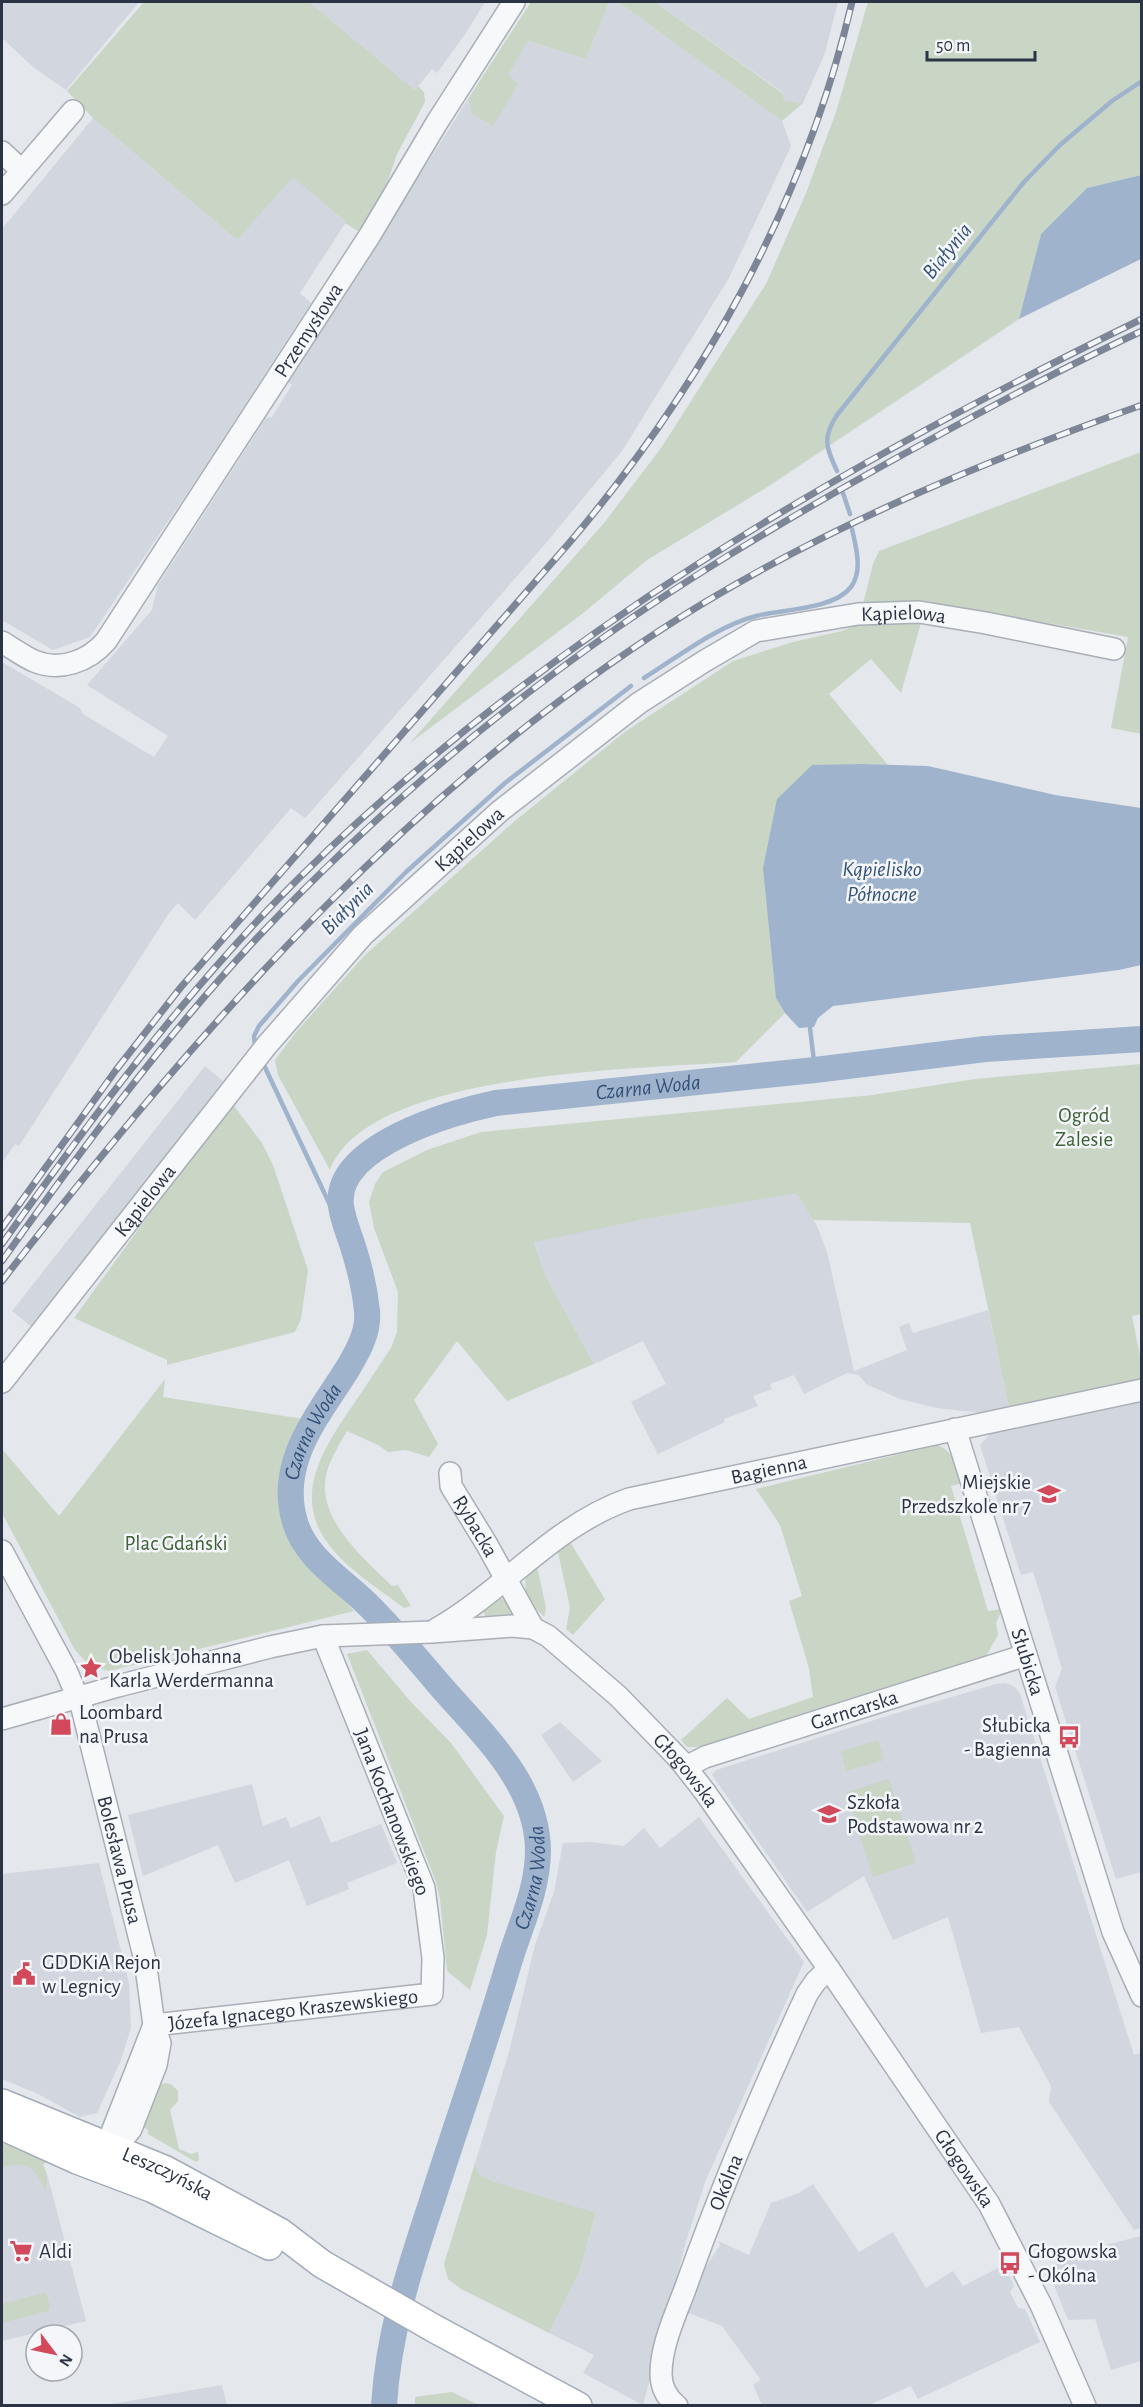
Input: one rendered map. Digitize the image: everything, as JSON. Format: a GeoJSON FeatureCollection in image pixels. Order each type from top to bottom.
{"type":"FeatureCollection","features":[{"type":"Feature","properties":{"kind":"main road","name":"Leszczyńska"},"geometry":{"type":"LineString","coordinates":[[2,2103],[134,2181],[271,2247],[322,2264]]}},
{"type":"Feature","properties":{"kind":"main road","name":"Leszczyńska"},"geometry":{"type":"LineString","coordinates":[[2,2126],[79,2148],[112,2150],[166,2170],[280,2232],[322,2264],[435,2329],[578,2406]]}},
{"type":"Feature","properties":{"kind":"street","name":"Przemysłowa"},"geometry":{"type":"LineString","coordinates":[[2,642],[31,660],[46,664],[69,664],[102,647],[313,325],[514,2]]}},
{"type":"Feature","properties":{"kind":"street"},"geometry":{"type":"LineString","coordinates":[[2,194],[73,111]]}},
{"type":"Feature","properties":{"kind":"street"},"geometry":{"type":"LineString","coordinates":[[2,152],[21,170]]}},
{"type":"Feature","properties":{"kind":"street","name":"Kąpielowa"},"geometry":{"type":"LineString","coordinates":[[2,1382],[252,1064],[363,935],[500,811],[639,703],[756,631],[858,614],[919,612],[1114,649]]}},
{"type":"Feature","properties":{"kind":"street","name":"Bagienna"},"geometry":{"type":"LineString","coordinates":[[430,1632],[457,1616],[578,1522],[629,1499],[1142,1390]]}},
{"type":"Feature","properties":{"kind":"street","name":"Słubicka"},"geometry":{"type":"LineString","coordinates":[[955,1429],[1113,1932],[1135,1969],[1142,1996]]}},
{"type":"Feature","properties":{"kind":"street","name":"Rybacka"},"geometry":{"type":"LineString","coordinates":[[450,1473],[451,1486],[533,1628]]}},
{"type":"Feature","properties":{"kind":"street","name":"Bolesława Prusa"},"geometry":{"type":"LineString","coordinates":[[2,1551],[78,1696],[145,1960],[154,2025],[160,2043],[158,2058],[123,2126],[112,2132],[112,2150]]}},
{"type":"Feature","properties":{"kind":"street","name":"Głogowska"},"geometry":{"type":"LineString","coordinates":[[2,1719],[78,1696],[270,1647],[333,1635],[430,1632],[503,1626],[533,1628],[548,1636],[592,1672],[656,1734],[686,1767],[829,1969],[988,2204],[1041,2305],[1081,2404]]}},
{"type":"Feature","properties":{"kind":"street","name":"Jana Kochanowskiego"},"geometry":{"type":"LineString","coordinates":[[333,1635],[424,1886],[433,1958],[432,1994]]}},
{"type":"Feature","properties":{"kind":"street","name":"Garncarska"},"geometry":{"type":"LineString","coordinates":[[686,1767],[705,1757],[1026,1655]]}},
{"type":"Feature","properties":{"kind":"street","name":"Okólna"},"geometry":{"type":"LineString","coordinates":[[677,2406],[667,2395],[661,2375],[665,2350],[677,2312],[718,2200],[757,2106],[809,1991],[829,1969]]}},
{"type":"Feature","properties":{"kind":"street","name":"Józefa Ignacego Kraszewskiego"},"geometry":{"type":"LineString","coordinates":[[154,2025],[432,1994]]}},
{"type":"Feature","properties":{"kind":"street"},"geometry":{"type":"LineString","coordinates":[[79,2148],[100,2133],[123,2126],[166,2170]]}},
{"type":"Feature","properties":{"kind":"street"},"geometry":{"type":"LineString","coordinates":[[112,2150],[120,2168],[134,2181]]}},
{"type":"Feature","properties":{"kind":"shaded area"},"geometry":{"type":"Polygon","coordinates":[[[2,2],[139,2],[66,90],[33,67],[2,38],[2,2]]]}},
{"type":"Feature","properties":{"kind":"shaded area"},"geometry":{"type":"Polygon","coordinates":[[[309,2],[485,2],[437,73],[432,69],[415,90],[309,2]]]}},
{"type":"Feature","properties":{"kind":"shaded area"},"geometry":{"type":"Polygon","coordinates":[[[609,2],[618,2],[782,121],[791,146],[729,278],[622,451],[546,543],[308,815],[305,818],[291,808],[195,920],[178,903],[169,913],[19,1146],[15,1144],[2,1163],[2,662],[80,708],[83,714],[154,757],[168,736],[87,685],[152,610],[158,585],[266,418],[272,417],[292,385],[288,382],[468,99],[472,114],[518,84],[507,76],[528,41],[586,59],[609,2]]]}},
{"type":"Feature","properties":{"kind":"shaded area"},"geometry":{"type":"Polygon","coordinates":[[[655,2],[838,2],[825,53],[803,103],[785,101],[782,92],[655,2]]]}},
{"type":"Feature","properties":{"kind":"shaded area"},"geometry":{"type":"Polygon","coordinates":[[[93,118],[237,240],[293,176],[346,222],[300,293],[311,303],[90,637],[53,650],[2,620],[2,229],[93,118]]]}},
{"type":"Feature","properties":{"kind":"shaded area"},"geometry":{"type":"Polygon","coordinates":[[[205,1066],[223,1081],[33,1328],[12,1311],[205,1066]]]}},
{"type":"Feature","properties":{"kind":"shaded area"},"geometry":{"type":"Polygon","coordinates":[[[792,1194],[798,1195],[817,1226],[827,1252],[854,1371],[907,1350],[899,1327],[909,1323],[913,1333],[988,1310],[1009,1408],[982,1413],[937,1408],[900,1399],[866,1384],[859,1375],[847,1373],[804,1394],[794,1375],[770,1384],[772,1389],[753,1396],[758,1406],[724,1419],[725,1422],[658,1454],[631,1402],[666,1384],[643,1341],[594,1364],[546,1277],[534,1241],[792,1194]]]}},
{"type":"Feature","properties":{"kind":"shaded area"},"geometry":{"type":"Polygon","coordinates":[[[1141,1402],[1141,1872],[1116,1879],[1055,1687],[1062,1669],[1038,1587],[1033,1572],[1021,1575],[980,1445],[990,1434],[1141,1402]]]}},
{"type":"Feature","properties":{"kind":"shaded area"},"geometry":{"type":"Polygon","coordinates":[[[1006,1683],[1015,1687],[1020,1694],[1134,2055],[1141,2053],[1141,2228],[1134,2230],[1049,2102],[1051,2086],[1019,2027],[981,2033],[948,1917],[893,1940],[864,1876],[807,1912],[712,1775],[716,1770],[890,1715],[1006,1683]]]}},
{"type":"Feature","properties":{"kind":"shaded area"},"geometry":{"type":"Polygon","coordinates":[[[560,1722],[602,1761],[573,1782],[541,1735],[560,1722]]]}},
{"type":"Feature","properties":{"kind":"shaded area"},"geometry":{"type":"Polygon","coordinates":[[[252,1784],[263,1826],[286,1817],[291,1828],[320,1816],[331,1843],[381,1824],[397,1863],[347,1883],[349,1889],[307,1906],[289,1860],[235,1883],[218,1845],[143,1876],[128,1815],[252,1784]]]}},
{"type":"Feature","properties":{"kind":"shaded area"},"geometry":{"type":"Polygon","coordinates":[[[699,1817],[804,1962],[705,2182],[686,2242],[643,2405],[583,2373],[594,2355],[549,2333],[580,2270],[596,2214],[495,2182],[480,2175],[475,2163],[509,2052],[535,1945],[554,1892],[563,1843],[590,1842],[624,1846],[644,1828],[660,1848],[699,1817]]]}},
{"type":"Feature","properties":{"kind":"shaded area"},"geometry":{"type":"Polygon","coordinates":[[[99,1863],[129,1983],[131,2028],[121,2060],[97,2113],[80,2117],[38,2094],[2,2079],[2,1874],[99,1863]]]}},
{"type":"Feature","properties":{"kind":"shaded area"},"geometry":{"type":"Polygon","coordinates":[[[2,2151],[34,2165],[47,2174],[86,2321],[24,2323],[24,2336],[2,2341],[2,2151]]]}},
{"type":"Feature","properties":{"kind":"shaded area"},"geometry":{"type":"Polygon","coordinates":[[[813,2184],[859,2252],[893,2232],[926,2288],[953,2271],[963,2286],[1004,2265],[1014,2286],[1010,2292],[1018,2308],[1025,2309],[1040,2342],[918,2399],[911,2386],[869,2405],[762,2405],[753,2385],[761,2380],[722,2326],[683,2311],[701,2270],[708,2264],[720,2245],[718,2241],[749,2255],[771,2203],[799,2193],[813,2184]]]}},
{"type":"Feature","properties":{"kind":"shaded area"},"geometry":{"type":"Polygon","coordinates":[[[1141,2236],[1141,2361],[1111,2370],[1095,2319],[1068,2320],[1047,2268],[1086,2250],[1141,2236]]]}},
{"type":"Feature","properties":{"kind":"shaded area"},"geometry":{"type":"Polygon","coordinates":[[[222,2385],[227,2405],[106,2405],[222,2385]]]}},
{"type":"Feature","properties":{"kind":"green space"},"geometry":{"type":"Polygon","coordinates":[[[144,2],[309,2],[415,90],[418,86],[424,92],[425,102],[397,154],[379,207],[363,234],[345,223],[293,177],[237,240],[93,118],[67,91],[144,2]]]}},
{"type":"Feature","properties":{"kind":"green space"},"geometry":{"type":"Polygon","coordinates":[[[531,2],[609,2],[586,59],[528,41],[508,75],[518,84],[493,126],[472,114],[468,99],[531,2]]]}},
{"type":"Feature","properties":{"kind":"green space"},"geometry":{"type":"Polygon","coordinates":[[[618,2],[655,2],[782,93],[785,101],[803,103],[782,121],[618,2]]]}},
{"type":"Feature","properties":{"kind":"green space"},"geometry":{"type":"Polygon","coordinates":[[[868,2],[1141,2],[1141,175],[1087,188],[1041,234],[1019,319],[769,486],[647,560],[582,614],[410,743],[604,523],[661,448],[766,284],[806,193],[836,112],[868,2]]]}},
{"type":"Feature","properties":{"kind":"green space"},"geometry":{"type":"Polygon","coordinates":[[[1141,452],[1141,734],[1111,728],[1128,637],[927,602],[901,693],[871,659],[829,694],[888,765],[863,764],[776,997],[785,1013],[736,1062],[577,1073],[513,1081],[451,1094],[397,1112],[355,1137],[330,1170],[278,1075],[275,1060],[296,1032],[364,956],[516,820],[626,731],[733,661],[793,642],[842,631],[858,624],[873,564],[879,551],[1141,452]]]}},
{"type":"Feature","properties":{"kind":"green space","name":"Ogród Zalesie"},"geometry":{"type":"Polygon","coordinates":[[[1141,1064],[1142,1314],[1132,1316],[1141,1361],[1141,1381],[1009,1408],[970,1223],[813,1220],[798,1195],[792,1194],[641,1220],[534,1242],[546,1277],[594,1364],[507,1401],[457,1341],[414,1400],[438,1444],[429,1457],[406,1450],[388,1452],[347,1431],[333,1456],[326,1476],[326,1498],[330,1512],[358,1553],[392,1586],[398,1585],[411,1606],[404,1608],[363,1578],[343,1561],[327,1542],[317,1524],[312,1506],[312,1488],[316,1471],[332,1437],[391,1348],[397,1332],[398,1292],[374,1228],[369,1202],[375,1184],[383,1172],[427,1150],[481,1132],[872,1095],[975,1079],[1141,1064]]]}},
{"type":"Feature","properties":{"kind":"green space"},"geometry":{"type":"Polygon","coordinates":[[[231,1102],[262,1143],[273,1165],[308,1270],[301,1319],[295,1332],[167,1365],[167,1360],[74,1318],[231,1102]]]}},
{"type":"Feature","properties":{"kind":"green space","name":"Plac Gdański"},"geometry":{"type":"Polygon","coordinates":[[[165,1379],[163,1397],[303,1419],[289,1447],[281,1477],[279,1492],[283,1523],[293,1543],[354,1611],[109,1671],[90,1666],[75,1650],[2,1513],[2,1449],[59,1516],[165,1379]]]}},
{"type":"Feature","properties":{"kind":"green space"},"geometry":{"type":"Polygon","coordinates":[[[937,1445],[951,1455],[963,1483],[951,1486],[988,1611],[1002,1609],[1003,1612],[996,1623],[998,1635],[986,1656],[697,1747],[687,1747],[681,1740],[727,1698],[749,1719],[813,1697],[809,1668],[789,1601],[802,1596],[780,1525],[756,1489],[937,1445]]]}},
{"type":"Feature","properties":{"kind":"green space"},"geometry":{"type":"Polygon","coordinates":[[[570,1542],[605,1599],[573,1635],[566,1629],[570,1608],[558,1552],[570,1542]]]}},
{"type":"Feature","properties":{"kind":"green space"},"geometry":{"type":"Polygon","coordinates":[[[537,1566],[546,1608],[544,1617],[531,1602],[525,1586],[527,1573],[537,1566]]]}},
{"type":"Feature","properties":{"kind":"green space"},"geometry":{"type":"Polygon","coordinates":[[[499,1595],[511,1608],[513,1614],[485,1616],[483,1608],[499,1595]]]}},
{"type":"Feature","properties":{"kind":"green space"},"geometry":{"type":"Polygon","coordinates":[[[367,1650],[410,1701],[451,1743],[504,1816],[496,1852],[487,1935],[470,1990],[447,1971],[440,1899],[436,1882],[347,1654],[367,1650]]]}},
{"type":"Feature","properties":{"kind":"green space"},"geometry":{"type":"Polygon","coordinates":[[[878,1740],[884,1760],[846,1771],[841,1751],[878,1740]]]}},
{"type":"Feature","properties":{"kind":"green space"},"geometry":{"type":"Polygon","coordinates":[[[889,1779],[916,1863],[873,1877],[846,1792],[889,1779]]]}},
{"type":"Feature","properties":{"kind":"green space"},"geometry":{"type":"Polygon","coordinates":[[[166,2083],[178,2091],[178,2101],[170,2110],[179,2149],[191,2154],[198,2152],[199,2160],[196,2162],[148,2134],[148,2130],[142,2126],[158,2085],[166,2083]]]}},
{"type":"Feature","properties":{"kind":"green space"},"geometry":{"type":"Polygon","coordinates":[[[2,2143],[54,2159],[43,2164],[47,2174],[46,2193],[39,2178],[25,2165],[18,2164],[2,2168],[2,2143]]]}},
{"type":"Feature","properties":{"kind":"green space"},"geometry":{"type":"Polygon","coordinates":[[[475,2163],[480,2175],[495,2182],[596,2213],[580,2270],[549,2333],[461,2289],[448,2279],[444,2264],[475,2163]]]}},
{"type":"Feature","properties":{"kind":"green space"},"geometry":{"type":"Polygon","coordinates":[[[46,2292],[50,2307],[48,2311],[2,2323],[2,2304],[46,2292]]]}},
{"type":"Feature","properties":{"kind":"green space"},"geometry":{"type":"Polygon","coordinates":[[[452,2392],[479,2405],[415,2405],[415,2397],[452,2392]]]}},
{"type":"Feature","properties":{"kind":"water"},"geometry":{"type":"Polygon","coordinates":[[[1141,175],[1141,259],[1019,319],[1041,234],[1087,188],[1141,175]]]}},
{"type":"Feature","properties":{"kind":"water","name":"Kąpielisko Północne"},"geometry":{"type":"Polygon","coordinates":[[[812,765],[928,766],[1055,795],[1141,808],[1141,965],[1119,970],[833,1006],[818,1018],[814,1027],[799,1028],[785,1013],[776,998],[763,868],[777,799],[812,765]]]}},
{"type":"Feature","properties":{"kind":"waterway","name":"Białynia"},"geometry":{"type":"LineString","coordinates":[[837,471],[827,443],[829,430],[837,415],[1024,182],[1060,145],[1112,101],[1142,81]]}},
{"type":"Feature","properties":{"kind":"waterway","name":"Białynia"},"geometry":{"type":"LineString","coordinates":[[843,493],[850,514]]}},
{"type":"Feature","properties":{"kind":"waterway","name":"Białynia"},"geometry":{"type":"LineString","coordinates":[[644,678],[712,634],[741,621],[756,616],[807,608],[843,595],[851,587],[857,574],[858,559],[852,529]]}},
{"type":"Feature","properties":{"kind":"waterway","name":"Białynia"},"geometry":{"type":"LineString","coordinates":[[255,1048],[254,1036],[259,1026],[298,981],[406,872],[505,783],[631,686]]}},
{"type":"Feature","properties":{"kind":"waterway"},"geometry":{"type":"LineString","coordinates":[[810,1028],[815,1070]]}},
{"type":"Feature","properties":{"kind":"waterway","name":"Czarna Woda"},"geometry":{"type":"LineString","coordinates":[[384,2406],[390,2354],[408,2278],[511,1954],[527,1911],[535,1881],[538,1850],[535,1825],[528,1802],[503,1758],[384,1621],[315,1556],[300,1535],[295,1522],[291,1500],[291,1479],[296,1460],[313,1422],[355,1355],[366,1326],[367,1311],[362,1280],[341,1206],[344,1185],[356,1166],[375,1149],[399,1135],[452,1114],[496,1103],[815,1070],[985,1049],[1142,1039]]}},
{"type":"Feature","properties":{"kind":"waterway","name":"Białynia"},"geometry":{"type":"LineString","coordinates":[[262,1061],[330,1205],[344,1216]]}},
{"type":"Feature","properties":{"kind":"railway"},"geometry":{"type":"LineString","coordinates":[[2,1228],[116,1070],[181,987],[570,542],[664,420],[705,355],[743,288],[777,220],[807,149],[832,76],[852,2]]}},
{"type":"Feature","properties":{"kind":"railway"},"geometry":{"type":"LineString","coordinates":[[2,1244],[142,1055],[257,921],[298,879],[391,792],[489,711],[591,636],[696,565],[805,498],[916,435],[1142,319]]}},
{"type":"Feature","properties":{"kind":"railway"},"geometry":{"type":"LineString","coordinates":[[2,1261],[124,1095],[222,976],[340,854],[473,737],[566,664],[614,630],[684,583],[756,539],[865,475],[961,423],[1142,331]]}},
{"type":"Feature","properties":{"kind":"railway"},"geometry":{"type":"LineString","coordinates":[[2,1281],[157,1090],[238,998],[323,908],[412,823],[506,743],[604,668],[707,601],[759,571],[865,517],[974,469],[1142,405]]}},
{"type":"Feature","properties":{"kind":"place","name":"Miejskie Przedszkole nr 7"},"geometry":{"type":"Point","coordinates":[1049,1494]}},
{"type":"Feature","properties":{"kind":"place","name":"Obelisk Johanna Karla Werdermanna"},"geometry":{"type":"Point","coordinates":[91,1668]}},
{"type":"Feature","properties":{"kind":"place","name":"Loombard na Prusa"},"geometry":{"type":"Point","coordinates":[61,1724]}},
{"type":"Feature","properties":{"kind":"place","name":"Słubicka - Bagienna"},"geometry":{"type":"Point","coordinates":[1069,1737]}},
{"type":"Feature","properties":{"kind":"place","name":"Szkoła Podstawowa nr 2"},"geometry":{"type":"Point","coordinates":[829,1814]}},
{"type":"Feature","properties":{"kind":"place","name":"GDDKiA Rejon w Legnicy"},"geometry":{"type":"Point","coordinates":[24,1974]}},
{"type":"Feature","properties":{"kind":"place","name":"Aldi"},"geometry":{"type":"Point","coordinates":[21,2251]}},
{"type":"Feature","properties":{"kind":"place","name":"Głogowska - Okólna"},"geometry":{"type":"Point","coordinates":[1010,2263]}}]}
